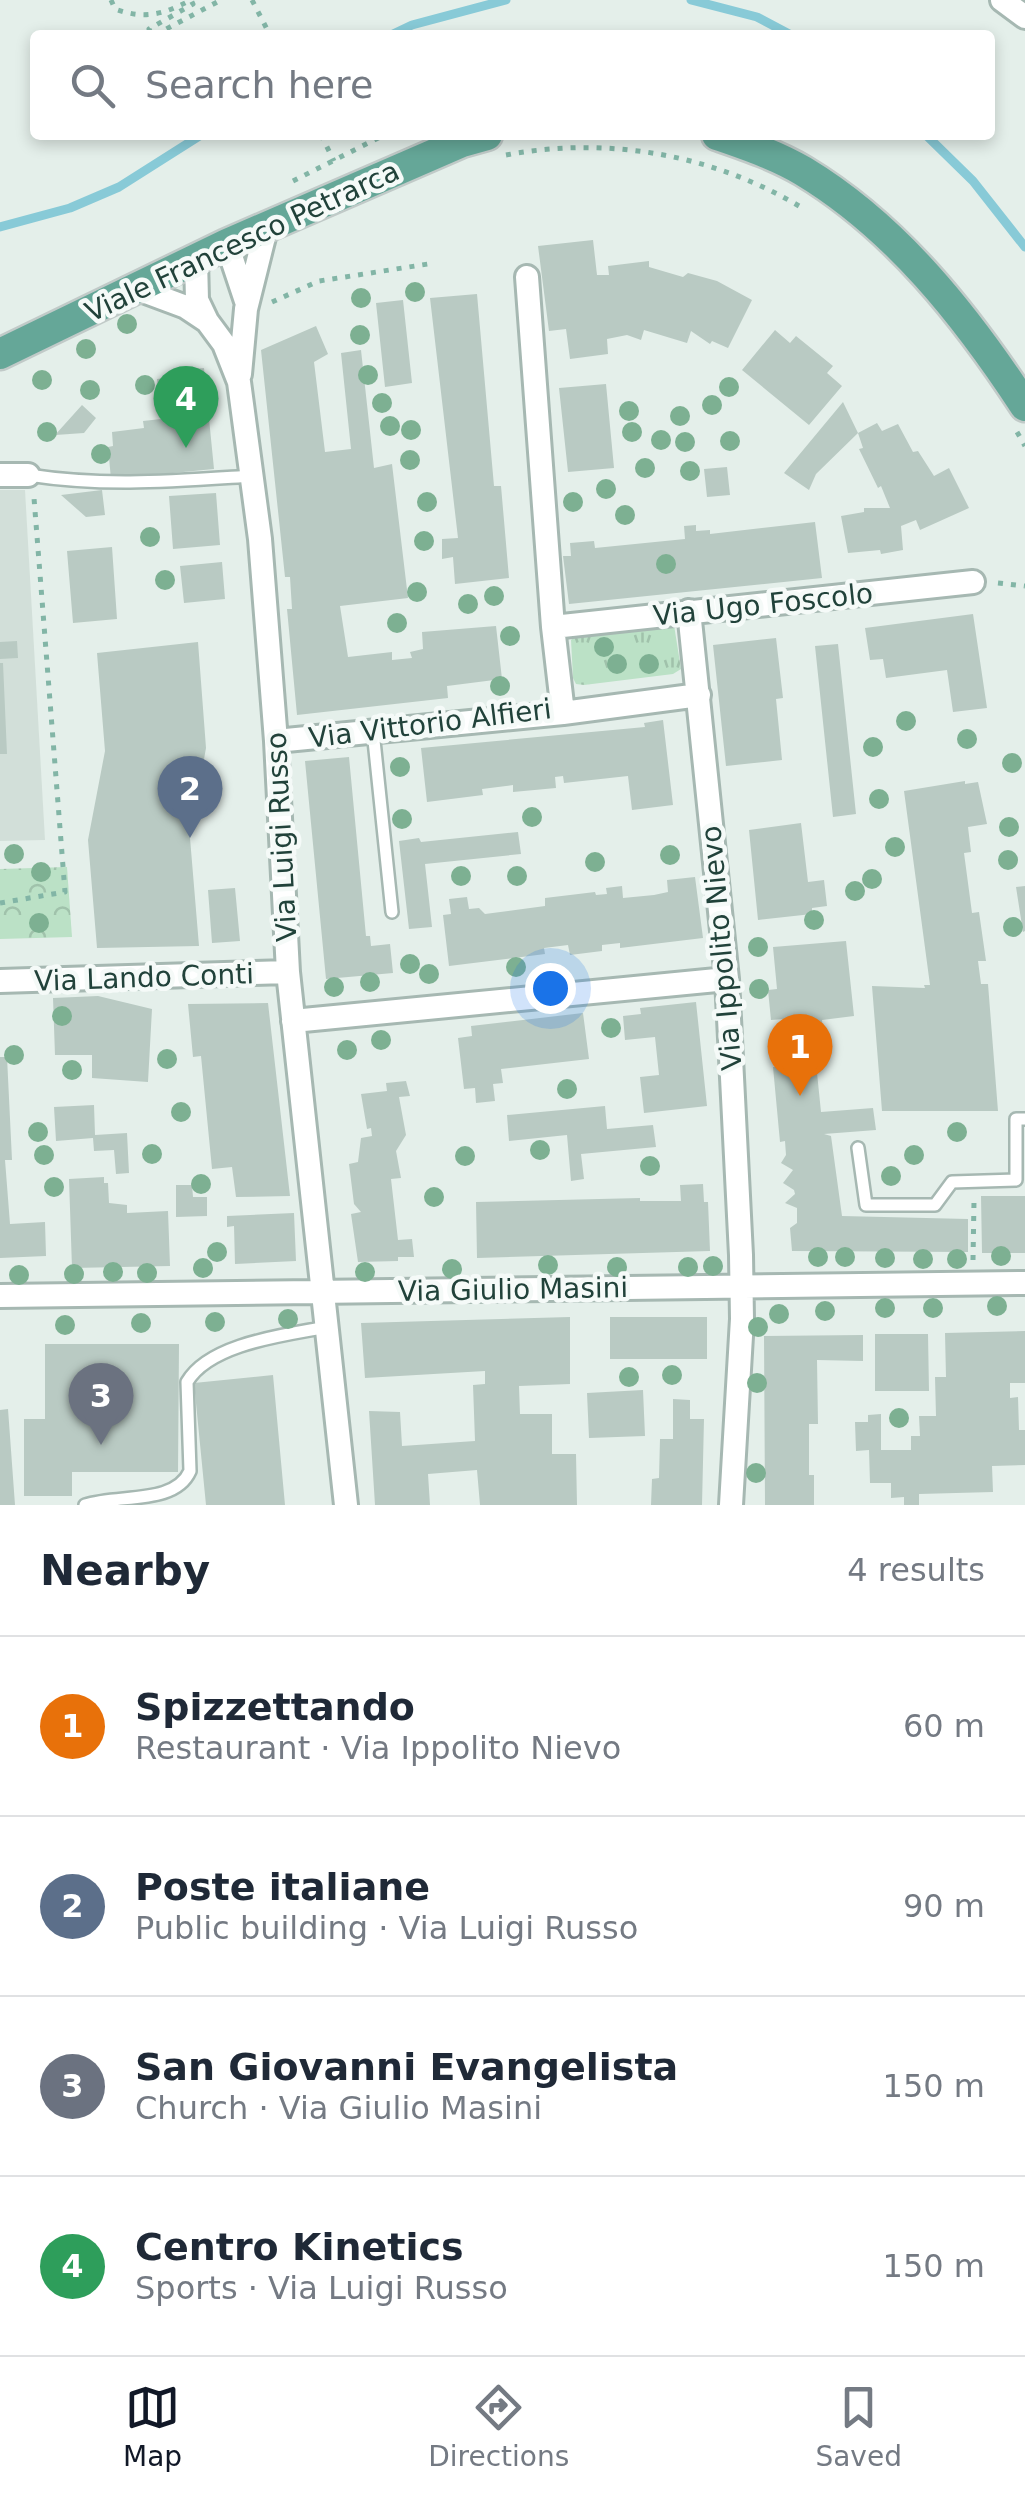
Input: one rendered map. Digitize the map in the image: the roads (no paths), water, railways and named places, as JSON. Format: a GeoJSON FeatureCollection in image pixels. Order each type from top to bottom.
{"type":"FeatureCollection","features":[{"type":"Feature","properties":{"kind":"main road"},"geometry":{"type":"LineString","coordinates":[[732,140],[801,169],[840,196],[926,272],[987,348],[1018,413]]}},
{"type":"Feature","properties":{"kind":"main road","name":"Viale Francesco Petrarca"},"geometry":{"type":"LineString","coordinates":[[0,354],[267,225],[462,142],[492,146]]}},
{"type":"Feature","properties":{"kind":"street"},"geometry":{"type":"LineString","coordinates":[[1002,0],[1025,17]]}},
{"type":"Feature","properties":{"kind":"street","name":"Via Luigi Russo"},"geometry":{"type":"LineString","coordinates":[[239,382],[247,304],[267,225]]}},
{"type":"Feature","properties":{"kind":"street","name":"Via Luigi Russo"},"geometry":{"type":"LineString","coordinates":[[226,244],[247,304]]}},
{"type":"Feature","properties":{"kind":"street","name":"Via Luigi Russo"},"geometry":{"type":"LineString","coordinates":[[196,259],[196,300],[224,344],[239,382],[260,539],[288,972],[346,1505]]}},
{"type":"Feature","properties":{"kind":"street","name":"Via Vittorio Alfieri"},"geometry":{"type":"LineString","coordinates":[[276,741],[563,713],[553,627],[528,277]]}},
{"type":"Feature","properties":{"kind":"street"},"geometry":{"type":"LineString","coordinates":[[135,288],[186,308],[207,321]]}},
{"type":"Feature","properties":{"kind":"street"},"geometry":{"type":"LineString","coordinates":[[0,475],[28,475]]}},
{"type":"Feature","properties":{"kind":"street","name":"Via Ugo Foscolo"},"geometry":{"type":"LineString","coordinates":[[553,627],[973,582]]}},
{"type":"Feature","properties":{"kind":"street","name":"Via Ippolito Nievo"},"geometry":{"type":"LineString","coordinates":[[690,611],[727,979],[742,1286],[731,1505]]}},
{"type":"Feature","properties":{"kind":"street"},"geometry":{"type":"LineString","coordinates":[[563,713],[699,695]]}},
{"type":"Feature","properties":{"kind":"street","name":"Via Lando Conti"},"geometry":{"type":"LineString","coordinates":[[0,981],[288,972]]}},
{"type":"Feature","properties":{"kind":"street"},"geometry":{"type":"LineString","coordinates":[[293,1021],[727,979]]}},
{"type":"Feature","properties":{"kind":"street","name":"Via Giulio Masini"},"geometry":{"type":"LineString","coordinates":[[0,1296],[1025,1283]]}},
{"type":"Feature","properties":{"kind":"lane"},"geometry":{"type":"LineString","coordinates":[[28,475],[124,484],[252,476]]}},
{"type":"Feature","properties":{"kind":"lane"},"geometry":{"type":"LineString","coordinates":[[373,731],[392,912]]}},
{"type":"Feature","properties":{"kind":"lane"},"geometry":{"type":"LineString","coordinates":[[858,1148],[866,1206],[935,1205],[952,1182],[1016,1180],[1016,1119],[1025,1119]]}},
{"type":"Feature","properties":{"kind":"lane"},"geometry":{"type":"LineString","coordinates":[[85,1505],[172,1496],[186,1484],[190,1472],[186,1382],[193,1371],[246,1343],[326,1327]]}},
{"type":"Feature","properties":{"kind":"waterway"},"geometry":{"type":"LineString","coordinates":[[402,30],[506,0]]}},
{"type":"Feature","properties":{"kind":"waterway"},"geometry":{"type":"LineString","coordinates":[[691,0],[757,17],[782,30]]}},
{"type":"Feature","properties":{"kind":"waterway"},"geometry":{"type":"LineString","coordinates":[[0,227],[70,208],[119,187],[193,140]]}},
{"type":"Feature","properties":{"kind":"waterway"},"geometry":{"type":"LineString","coordinates":[[931,140],[973,181],[1025,247]]}},
{"type":"Feature","properties":{"kind":"place","name":"Centro Kinetics"},"geometry":{"type":"Point","coordinates":[186,448]}},
{"type":"Feature","properties":{"kind":"place","name":"Poste italiane"},"geometry":{"type":"Point","coordinates":[190,838]}},
{"type":"Feature","properties":{"kind":"place","name":"Spizzettando"},"geometry":{"type":"Point","coordinates":[800,1096]}},
{"type":"Feature","properties":{"kind":"place","name":"San Giovanni Evangelista"},"geometry":{"type":"Point","coordinates":[101,1445]}}]}
